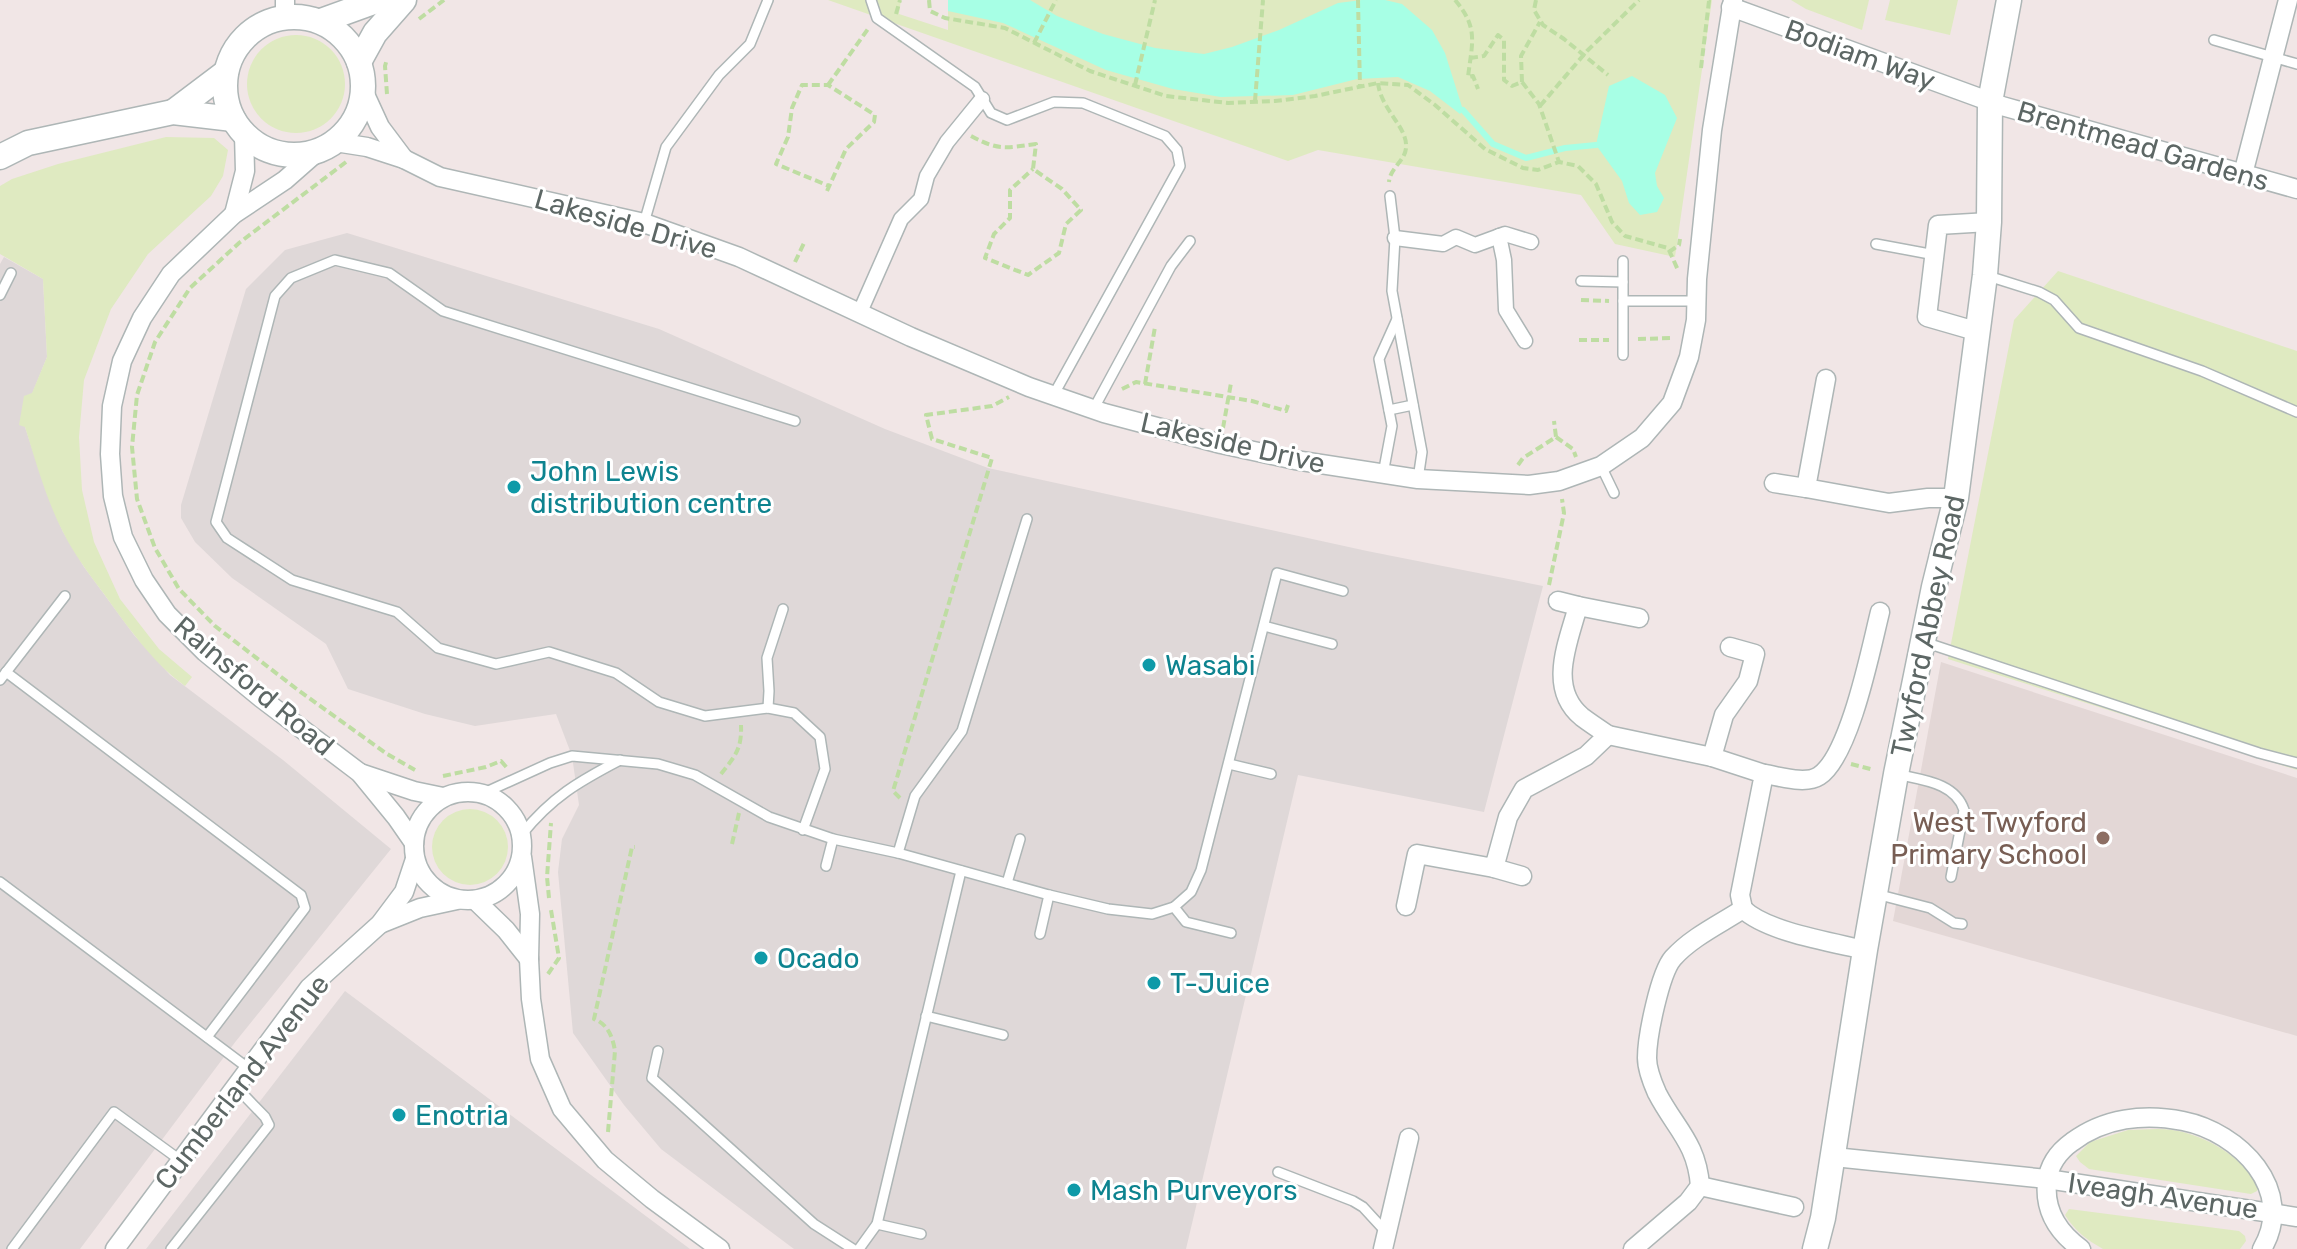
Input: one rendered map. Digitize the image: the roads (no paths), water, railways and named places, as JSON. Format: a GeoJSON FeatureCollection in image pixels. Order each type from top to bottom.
{"type":"FeatureCollection","features":[{"type":"Feature","properties":{"kind":"street"},"geometry":{"type":"LineString","coordinates":[[321,21],[379,0]]}},
{"type":"Feature","properties":{"kind":"street"},"geometry":{"type":"LineString","coordinates":[[359,62],[375,33],[404,0]]}},
{"type":"Feature","properties":{"kind":"street","name":"Twyford Abbey Road"},"geometry":{"type":"LineString","coordinates":[[1815,1249],[1834,1157],[1865,950],[1896,774],[1934,587],[1956,498],[1985,275],[1989,222],[1990,102],[2009,0]]}},
{"type":"Feature","properties":{"kind":"street"},"geometry":{"type":"LineString","coordinates":[[2243,174],[2288,0]]}},
{"type":"Feature","properties":{"kind":"street","name":"Lakeside Drive"},"geometry":{"type":"LineString","coordinates":[[326,146],[367,147],[404,159],[440,177],[644,223],[739,257],[911,337],[1029,387],[1098,412],[1295,460],[1418,479],[1529,485],[1559,481],[1601,466],[1642,438],[1672,403],[1689,357],[1696,320],[1697,279],[1712,130],[1732,4]]}},
{"type":"Feature","properties":{"kind":"street","name":"Bodiam Way"},"geometry":{"type":"LineString","coordinates":[[1732,4],[1990,102]]}},
{"type":"Feature","properties":{"kind":"street"},"geometry":{"type":"LineString","coordinates":[[0,157],[28,143],[173,112],[239,127],[266,149],[285,154],[303,154],[326,146],[348,128],[358,111],[363,90],[359,62],[345,39],[321,21],[285,9],[250,32],[234,51],[226,72],[226,98],[239,127],[245,171],[234,214]]}},
{"type":"Feature","properties":{"kind":"street"},"geometry":{"type":"LineString","coordinates":[[173,112],[226,72]]}},
{"type":"Feature","properties":{"kind":"street","name":"Lakeside Drive"},"geometry":{"type":"LineString","coordinates":[[363,90],[380,127],[404,159]]}},
{"type":"Feature","properties":{"kind":"street"},"geometry":{"type":"LineString","coordinates":[[860,312],[901,219],[921,199],[927,176],[947,142],[982,99]]}},
{"type":"Feature","properties":{"kind":"street","name":"Brentmead Gardens"},"geometry":{"type":"LineString","coordinates":[[1990,102],[2297,189]]}},
{"type":"Feature","properties":{"kind":"street","name":"Rainsford Road"},"geometry":{"type":"LineString","coordinates":[[326,146],[285,180],[234,214],[171,274],[142,318],[122,361],[112,406],[110,454],[113,496],[123,537],[144,580],[167,614],[205,652],[360,773],[396,817],[414,851]]}},
{"type":"Feature","properties":{"kind":"street"},"geometry":{"type":"LineString","coordinates":[[1979,332],[1927,317],[1938,225],[1989,222]]}},
{"type":"Feature","properties":{"kind":"street"},"geometry":{"type":"LineString","coordinates":[[1395,238],[1443,244],[1456,237],[1475,245],[1505,234],[1531,242]]}},
{"type":"Feature","properties":{"kind":"street"},"geometry":{"type":"LineString","coordinates":[[1499,236],[1504,260],[1506,310],[1525,341]]}},
{"type":"Feature","properties":{"kind":"street"},"geometry":{"type":"LineString","coordinates":[[1806,488],[1826,379]]}},
{"type":"Feature","properties":{"kind":"street"},"geometry":{"type":"LineString","coordinates":[[1774,483],[1889,503],[1956,498]]}},
{"type":"Feature","properties":{"kind":"street"},"geometry":{"type":"LineString","coordinates":[[1558,601],[1639,618]]}},
{"type":"Feature","properties":{"kind":"street"},"geometry":{"type":"LineString","coordinates":[[1578,606],[1562,666],[1563,694],[1579,715],[1608,735],[1712,757],[1764,774],[1799,779],[1819,777],[1833,760],[1856,710],[1880,612]]}},
{"type":"Feature","properties":{"kind":"street"},"geometry":{"type":"LineString","coordinates":[[1712,757],[1724,715],[1748,681],[1755,654],[1730,647]]}},
{"type":"Feature","properties":{"kind":"street"},"geometry":{"type":"LineString","coordinates":[[1494,868],[1508,817],[1524,789],[1586,756],[1608,735]]}},
{"type":"Feature","properties":{"kind":"street","name":"Rainsford Road"},"geometry":{"type":"LineString","coordinates":[[360,773],[443,797]]}},
{"type":"Feature","properties":{"kind":"street"},"geometry":{"type":"LineString","coordinates":[[1764,774],[1740,895],[1743,909],[1767,925],[1865,950]]}},
{"type":"Feature","properties":{"kind":"street"},"geometry":{"type":"LineString","coordinates":[[529,959],[506,930],[466,900],[440,894],[420,872],[414,851],[418,826],[427,811],[443,797],[463,792],[484,793],[504,804],[514,815],[522,834],[530,914],[531,999],[540,1059],[562,1109],[605,1160],[720,1249]]}},
{"type":"Feature","properties":{"kind":"street","name":"Cumberland Avenue"},"geometry":{"type":"LineString","coordinates":[[115,1249],[309,988],[380,924],[404,892],[414,851]]}},
{"type":"Feature","properties":{"kind":"street"},"geometry":{"type":"LineString","coordinates":[[1406,906],[1417,854],[1522,876]]}},
{"type":"Feature","properties":{"kind":"street"},"geometry":{"type":"LineString","coordinates":[[466,900],[498,893],[513,878],[522,857]]}},
{"type":"Feature","properties":{"kind":"street","name":"Cumberland Avenue"},"geometry":{"type":"LineString","coordinates":[[380,924],[420,908],[466,900]]}},
{"type":"Feature","properties":{"kind":"street"},"geometry":{"type":"LineString","coordinates":[[1633,1249],[1688,1202],[1700,1186],[1699,1167],[1692,1148],[1656,1092],[1647,1060],[1662,980],[1671,959],[1694,940],[1743,909]]}},
{"type":"Feature","properties":{"kind":"street","name":"Iveagh Avenue"},"geometry":{"type":"LineString","coordinates":[[2081,1249],[2058,1229],[2050,1211],[2047,1179],[2053,1159],[2067,1145],[2085,1132],[2108,1122],[2137,1118],[2183,1121],[2224,1137],[2261,1163],[2288,1215]]}},
{"type":"Feature","properties":{"kind":"street"},"geometry":{"type":"LineString","coordinates":[[1385,1240],[1409,1138]]}},
{"type":"Feature","properties":{"kind":"street","name":"Iveagh Avenue"},"geometry":{"type":"LineString","coordinates":[[1834,1157],[2047,1179],[2288,1215]]}},
{"type":"Feature","properties":{"kind":"street"},"geometry":{"type":"LineString","coordinates":[[1700,1186],[1794,1207]]}},
{"type":"Feature","properties":{"kind":"street","name":"Iveagh Avenue"},"geometry":{"type":"LineString","coordinates":[[2262,1249],[2288,1215]]}},
{"type":"Feature","properties":{"kind":"lane"},"geometry":{"type":"LineString","coordinates":[[644,223],[666,147],[719,75],[750,44],[768,0]]}},
{"type":"Feature","properties":{"kind":"lane"},"geometry":{"type":"LineString","coordinates":[[871,0],[877,18],[975,87],[991,113],[1007,120],[1054,102],[1083,103],[1165,136],[1177,150],[1180,166],[1053,396]]}},
{"type":"Feature","properties":{"kind":"lane"},"geometry":{"type":"LineString","coordinates":[[2214,40],[2297,64]]}},
{"type":"Feature","properties":{"kind":"lane"},"geometry":{"type":"LineString","coordinates":[[1390,196],[1395,238],[1392,291],[1422,452],[1418,479]]}},
{"type":"Feature","properties":{"kind":"lane"},"geometry":{"type":"LineString","coordinates":[[1098,412],[1171,266],[1190,241]]}},
{"type":"Feature","properties":{"kind":"lane"},"geometry":{"type":"LineString","coordinates":[[1876,244],[1935,255]]}},
{"type":"Feature","properties":{"kind":"lane"},"geometry":{"type":"LineString","coordinates":[[795,421],[443,311],[389,273],[335,260],[291,278],[275,296],[216,522],[227,538],[292,580],[397,612],[438,648],[496,664],[549,652],[616,673],[659,702],[705,716],[768,708],[794,713],[820,737],[825,769],[803,830]]}},
{"type":"Feature","properties":{"kind":"lane"},"geometry":{"type":"LineString","coordinates":[[1623,261],[1623,355]]}},
{"type":"Feature","properties":{"kind":"lane"},"geometry":{"type":"LineString","coordinates":[[0,295],[11,273]]}},
{"type":"Feature","properties":{"kind":"lane"},"geometry":{"type":"LineString","coordinates":[[1985,275],[2039,292],[2054,300],[2079,328],[2202,371],[2297,412]]}},
{"type":"Feature","properties":{"kind":"lane"},"geometry":{"type":"LineString","coordinates":[[1581,281],[1623,282]]}},
{"type":"Feature","properties":{"kind":"lane"},"geometry":{"type":"LineString","coordinates":[[1623,301],[1697,301]]}},
{"type":"Feature","properties":{"kind":"lane"},"geometry":{"type":"LineString","coordinates":[[1383,474],[1392,426],[1379,359],[1397,319]]}},
{"type":"Feature","properties":{"kind":"lane"},"geometry":{"type":"LineString","coordinates":[[1389,410],[1413,405]]}},
{"type":"Feature","properties":{"kind":"lane"},"geometry":{"type":"LineString","coordinates":[[1601,466],[1614,493]]}},
{"type":"Feature","properties":{"kind":"lane"},"geometry":{"type":"LineString","coordinates":[[898,853],[915,796],[962,731],[1027,519]]}},
{"type":"Feature","properties":{"kind":"lane"},"geometry":{"type":"LineString","coordinates":[[484,793],[572,756],[658,764],[695,775],[741,803],[803,830],[1049,895],[1108,909],[1152,914],[1174,907],[1191,892],[1201,870],[1277,573],[1343,591]]}},
{"type":"Feature","properties":{"kind":"lane"},"geometry":{"type":"LineString","coordinates":[[65,596],[3,676],[301,895],[305,908],[207,1037]]}},
{"type":"Feature","properties":{"kind":"lane"},"geometry":{"type":"LineString","coordinates":[[768,708],[767,658],[783,609]]}},
{"type":"Feature","properties":{"kind":"lane"},"geometry":{"type":"LineString","coordinates":[[1264,626],[1332,644]]}},
{"type":"Feature","properties":{"kind":"lane"},"geometry":{"type":"LineString","coordinates":[[1924,642],[2297,763]]}},
{"type":"Feature","properties":{"kind":"lane"},"geometry":{"type":"LineString","coordinates":[[522,834],[541,810],[568,790],[620,760]]}},
{"type":"Feature","properties":{"kind":"lane"},"geometry":{"type":"LineString","coordinates":[[1229,764],[1271,774]]}},
{"type":"Feature","properties":{"kind":"lane"},"geometry":{"type":"LineString","coordinates":[[1896,774],[1949,789],[1961,799],[1964,810],[1951,877]]}},
{"type":"Feature","properties":{"kind":"lane"},"geometry":{"type":"LineString","coordinates":[[826,866],[833,839]]}},
{"type":"Feature","properties":{"kind":"lane"},"geometry":{"type":"LineString","coordinates":[[1007,883],[1020,839]]}},
{"type":"Feature","properties":{"kind":"lane"},"geometry":{"type":"LineString","coordinates":[[859,1249],[877,1224],[961,871]]}},
{"type":"Feature","properties":{"kind":"lane"},"geometry":{"type":"LineString","coordinates":[[0,882],[248,1068]]}},
{"type":"Feature","properties":{"kind":"lane"},"geometry":{"type":"LineString","coordinates":[[1875,894],[1930,908],[1954,923],[1962,924]]}},
{"type":"Feature","properties":{"kind":"lane"},"geometry":{"type":"LineString","coordinates":[[1040,934],[1049,895]]}},
{"type":"Feature","properties":{"kind":"lane"},"geometry":{"type":"LineString","coordinates":[[1174,907],[1186,922],[1231,933]]}},
{"type":"Feature","properties":{"kind":"lane"},"geometry":{"type":"LineString","coordinates":[[926,1016],[1003,1035]]}},
{"type":"Feature","properties":{"kind":"lane"},"geometry":{"type":"LineString","coordinates":[[658,1051],[652,1078],[814,1224],[853,1249]]}},
{"type":"Feature","properties":{"kind":"lane"},"geometry":{"type":"LineString","coordinates":[[171,1249],[269,1125],[235,1086]]}},
{"type":"Feature","properties":{"kind":"lane"},"geometry":{"type":"LineString","coordinates":[[12,1249],[114,1112],[180,1160]]}},
{"type":"Feature","properties":{"kind":"lane"},"geometry":{"type":"LineString","coordinates":[[1278,1172],[1363,1207],[1385,1240]]}},
{"type":"Feature","properties":{"kind":"lane"},"geometry":{"type":"LineString","coordinates":[[877,1224],[921,1234]]}},
{"type":"Feature","properties":{"kind":"waterway"},"geometry":{"type":"LineString","coordinates":[[1463,110],[1493,144],[1526,158],[1565,148],[1596,145]]}},
{"type":"Feature","properties":{"kind":"place","name":"John Lewis distribution centre"},"geometry":{"type":"Point","coordinates":[514,487]}},
{"type":"Feature","properties":{"kind":"place","name":"Wasabi"},"geometry":{"type":"Point","coordinates":[1149,665]}},
{"type":"Feature","properties":{"kind":"place","name":"West Twyford Primary School"},"geometry":{"type":"Point","coordinates":[2103,838]}},
{"type":"Feature","properties":{"kind":"place","name":"Ocado"},"geometry":{"type":"Point","coordinates":[761,958]}},
{"type":"Feature","properties":{"kind":"place","name":"T-Juice"},"geometry":{"type":"Point","coordinates":[1154,983]}},
{"type":"Feature","properties":{"kind":"place","name":"Enotria"},"geometry":{"type":"Point","coordinates":[399,1115]}},
{"type":"Feature","properties":{"kind":"place","name":"Mash Purveyors"},"geometry":{"type":"Point","coordinates":[1074,1190]}}]}
